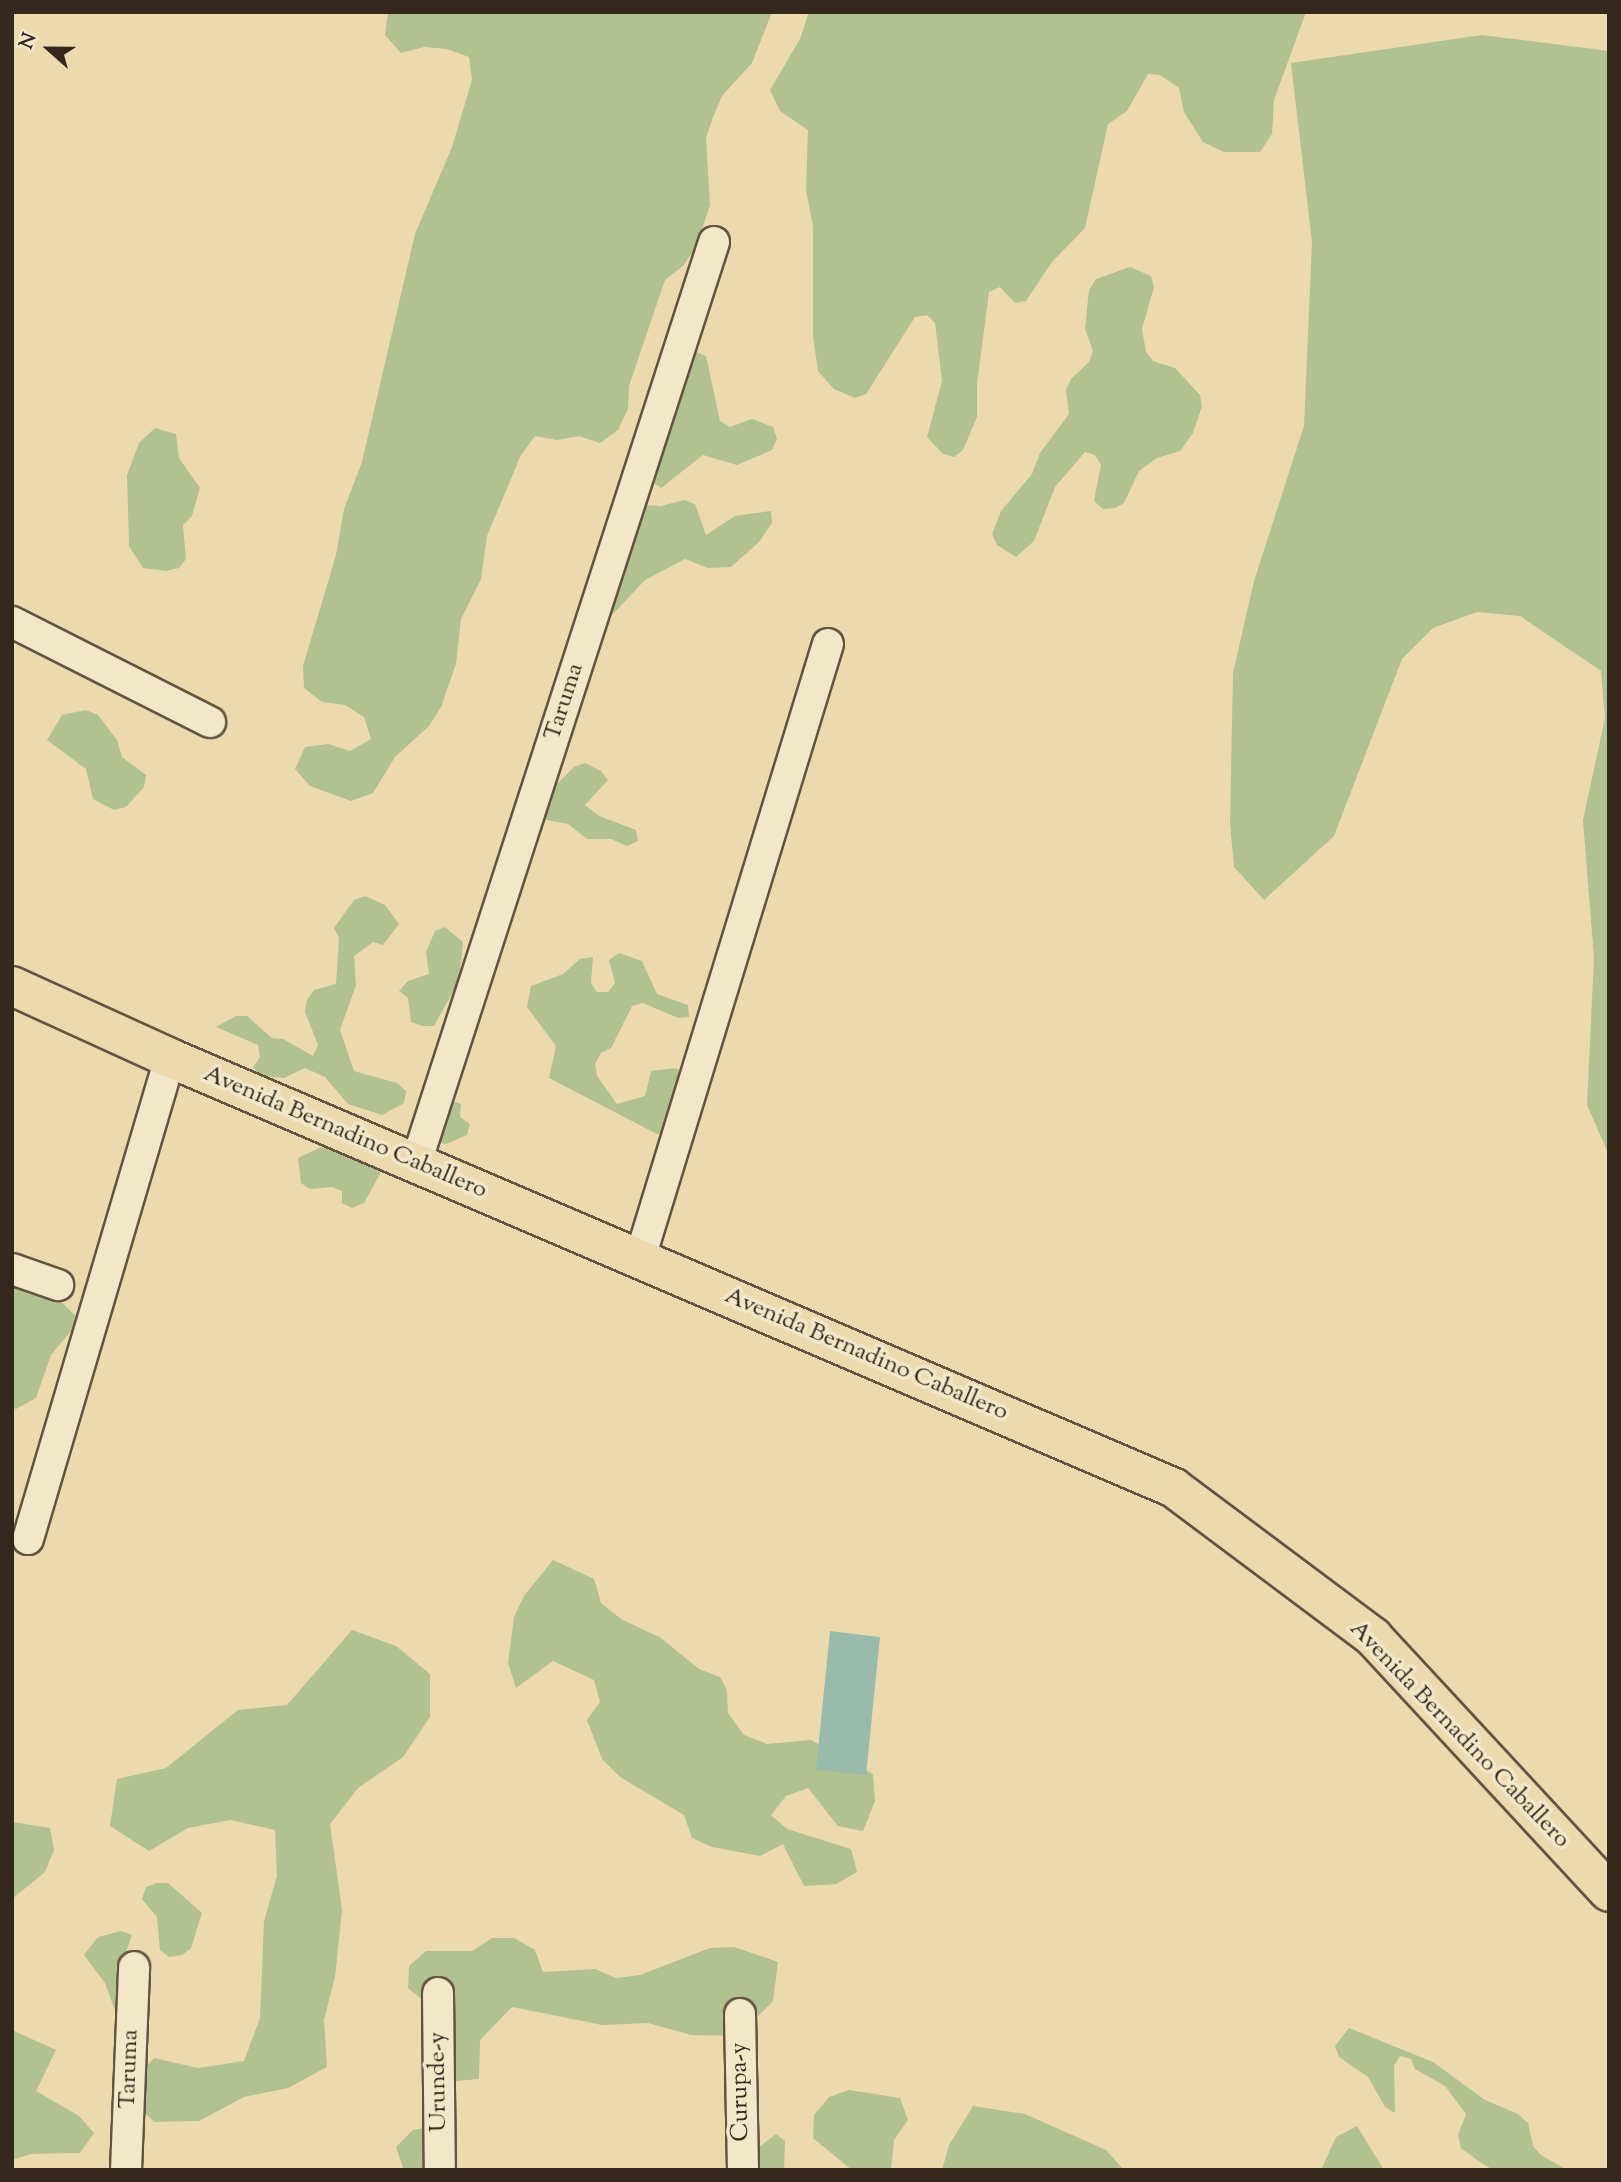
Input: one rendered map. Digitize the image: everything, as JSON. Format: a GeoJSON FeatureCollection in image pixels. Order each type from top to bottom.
{"type":"FeatureCollection","features":[{"type":"Feature","properties":{"kind":"main road","name":"Avenida Bernadino Caballero"},"geometry":{"type":"LineString","coordinates":[[12,986],[170,1058],[1174,1488],[1373,1637],[1609,1892]]}},
{"type":"Feature","properties":{"kind":"street","name":"Taruma"},"geometry":{"type":"LineString","coordinates":[[416,1163],[714,242]]}},
{"type":"Feature","properties":{"kind":"street"},"geometry":{"type":"LineString","coordinates":[[12,622],[211,722]]}},
{"type":"Feature","properties":{"kind":"street"},"geometry":{"type":"LineString","coordinates":[[639,1258],[828,644]]}},
{"type":"Feature","properties":{"kind":"street"},"geometry":{"type":"LineString","coordinates":[[28,1539],[170,1058]]}},
{"type":"Feature","properties":{"kind":"street"},"geometry":{"type":"LineString","coordinates":[[12,1269],[58,1285]]}},
{"type":"Feature","properties":{"kind":"street","name":"Taruma"},"geometry":{"type":"LineString","coordinates":[[126,2170],[134,1968]]}},
{"type":"Feature","properties":{"kind":"street","name":"Urunde-y"},"geometry":{"type":"LineString","coordinates":[[438,1993],[440,2170]]}},
{"type":"Feature","properties":{"kind":"street","name":"Curupa-y"},"geometry":{"type":"LineString","coordinates":[[740,2014],[743,2170]]}},
{"type":"Feature","properties":{"kind":"green space"},"geometry":{"type":"Polygon","coordinates":[[[388,12],[772,12],[752,63],[722,96],[713,117],[706,138],[710,205],[696,247],[683,266],[665,280],[629,386],[628,409],[618,430],[600,443],[579,436],[557,440],[535,436],[521,455],[487,536],[481,579],[461,619],[456,664],[441,707],[429,726],[395,757],[373,793],[351,801],[310,786],[295,769],[305,747],[328,744],[350,751],[371,739],[364,717],[345,705],[322,702],[304,688],[303,666],[336,555],[344,509],[362,462],[415,234],[452,147],[472,80],[469,57],[447,49],[424,47],[401,53],[385,35],[388,12]]]}},
{"type":"Feature","properties":{"kind":"green space"},"geometry":{"type":"Polygon","coordinates":[[[809,12],[1303,12],[1305,15],[1274,100],[1272,134],[1260,152],[1224,152],[1203,142],[1184,112],[1179,88],[1160,75],[1148,74],[1127,111],[1108,124],[1085,228],[1052,262],[1026,301],[1015,303],[1000,287],[989,292],[977,384],[977,417],[963,450],[954,457],[943,454],[927,437],[942,381],[935,323],[927,315],[915,317],[866,394],[855,398],[834,389],[818,371],[813,336],[813,226],[806,190],[808,130],[780,111],[770,90],[800,39],[809,12]]]}},
{"type":"Feature","properties":{"kind":"green space"},"geometry":{"type":"Polygon","coordinates":[[[1482,35],[1609,51],[1609,1155],[1587,1105],[1594,958],[1583,820],[1605,718],[1601,671],[1520,616],[1477,612],[1433,628],[1402,659],[1334,836],[1264,900],[1234,867],[1230,823],[1233,673],[1254,581],[1304,426],[1312,242],[1291,63],[1482,35]]]}},
{"type":"Feature","properties":{"kind":"green space"},"geometry":{"type":"Polygon","coordinates":[[[1130,267],[1151,276],[1154,287],[1142,329],[1146,352],[1153,361],[1175,368],[1200,395],[1202,406],[1193,433],[1180,451],[1157,458],[1139,471],[1124,503],[1115,508],[1103,509],[1094,501],[1101,465],[1095,455],[1085,452],[1055,487],[1034,541],[1016,557],[997,545],[992,534],[1001,511],[1032,474],[1040,453],[1069,414],[1066,390],[1071,379],[1089,362],[1093,351],[1085,329],[1089,290],[1096,279],[1130,267]]]}},
{"type":"Feature","properties":{"kind":"green space"},"geometry":{"type":"Polygon","coordinates":[[[685,348],[706,356],[720,421],[730,427],[752,419],[773,427],[777,439],[772,450],[737,465],[703,455],[661,488],[642,475],[685,348]]]}},
{"type":"Feature","properties":{"kind":"green space"},"geometry":{"type":"Polygon","coordinates":[[[155,428],[176,434],[179,458],[200,488],[192,516],[183,525],[186,559],[179,568],[166,571],[143,568],[129,546],[127,475],[139,443],[155,428]]]}},
{"type":"Feature","properties":{"kind":"green space"},"geometry":{"type":"Polygon","coordinates":[[[684,500],[695,504],[706,535],[735,516],[771,511],[772,523],[759,542],[731,567],[708,568],[685,559],[645,580],[613,614],[602,612],[638,505],[661,506],[684,500]]]}},
{"type":"Feature","properties":{"kind":"green space"},"geometry":{"type":"Polygon","coordinates":[[[86,710],[98,715],[117,740],[122,757],[146,775],[144,787],[126,807],[114,810],[93,799],[86,769],[47,740],[62,715],[86,710]]]}},
{"type":"Feature","properties":{"kind":"green space"},"geometry":{"type":"Polygon","coordinates":[[[585,763],[601,771],[608,780],[585,805],[599,816],[636,830],[638,841],[627,846],[611,839],[587,839],[568,824],[541,819],[544,797],[574,767],[585,763]]]}},
{"type":"Feature","properties":{"kind":"green space"},"geometry":{"type":"Polygon","coordinates":[[[365,896],[385,905],[399,924],[383,945],[373,942],[354,956],[356,985],[340,1030],[354,1071],[397,1083],[406,1091],[404,1103],[382,1115],[348,1104],[325,1077],[305,1068],[284,1078],[260,1076],[253,1067],[260,1057],[258,1045],[216,1027],[236,1016],[247,1016],[272,1038],[283,1039],[313,1056],[318,1045],[305,1012],[307,1000],[314,990],[336,984],[339,938],[334,928],[354,900],[365,896]]]}},
{"type":"Feature","properties":{"kind":"green space"},"geometry":{"type":"Polygon","coordinates":[[[445,927],[463,942],[459,981],[434,1026],[422,1026],[411,1022],[408,998],[399,991],[408,981],[429,974],[426,952],[435,931],[445,927]]]}},
{"type":"Feature","properties":{"kind":"green space"},"geometry":{"type":"Polygon","coordinates":[[[619,953],[642,961],[657,994],[688,1005],[689,1017],[678,1018],[643,1003],[632,1006],[611,1048],[601,1053],[595,1064],[597,1076],[617,1104],[645,1096],[651,1071],[675,1068],[686,1073],[703,1092],[702,1115],[695,1127],[657,1134],[549,1078],[556,1046],[527,1007],[531,986],[563,974],[580,959],[593,957],[591,983],[597,992],[608,992],[615,983],[609,960],[619,953]]]}},
{"type":"Feature","properties":{"kind":"green space"},"geometry":{"type":"Polygon","coordinates":[[[449,1100],[461,1104],[460,1117],[470,1124],[467,1135],[446,1144],[435,1142],[449,1100]]]}},
{"type":"Feature","properties":{"kind":"green space"},"geometry":{"type":"Polygon","coordinates":[[[321,1147],[380,1163],[380,1174],[364,1203],[352,1208],[342,1203],[342,1191],[332,1187],[310,1189],[301,1183],[298,1158],[321,1147]]]}},
{"type":"Feature","properties":{"kind":"green space"},"geometry":{"type":"Polygon","coordinates":[[[12,1255],[80,1320],[51,1355],[36,1398],[16,1409],[12,1407],[12,1255]]]}},
{"type":"Feature","properties":{"kind":"green space"},"geometry":{"type":"Polygon","coordinates":[[[553,1560],[594,1579],[601,1603],[621,1619],[661,1638],[699,1669],[720,1677],[727,1690],[728,1713],[744,1735],[767,1744],[811,1740],[873,1774],[875,1801],[863,1831],[838,1826],[808,1788],[786,1796],[771,1815],[787,1829],[851,1849],[857,1872],[836,1884],[804,1886],[783,1844],[760,1856],[712,1847],[692,1838],[684,1815],[620,1777],[602,1759],[587,1720],[600,1702],[594,1680],[553,1661],[516,1688],[508,1663],[514,1617],[524,1596],[553,1560]]]}},
{"type":"Feature","properties":{"kind":"green space"},"geometry":{"type":"Polygon","coordinates":[[[352,1630],[396,1646],[430,1674],[430,1717],[403,1757],[358,1788],[330,1824],[342,1910],[335,1977],[324,2020],[327,2067],[288,2088],[244,2097],[199,2121],[154,2122],[123,2091],[154,2058],[198,2068],[244,2061],[260,2018],[264,1921],[277,1876],[275,1830],[231,1820],[188,1828],[149,1851],[110,1826],[117,1779],[166,1768],[238,1710],[287,1705],[352,1630]]]}},
{"type":"Feature","properties":{"kind":"green space"},"geometry":{"type":"Polygon","coordinates":[[[12,1822],[50,1828],[54,1850],[45,1872],[12,1899],[12,1822]]]}},
{"type":"Feature","properties":{"kind":"green space"},"geometry":{"type":"Polygon","coordinates":[[[168,1883],[202,1913],[191,1948],[182,1955],[169,1957],[160,1950],[157,1917],[142,1899],[146,1887],[168,1883]]]}},
{"type":"Feature","properties":{"kind":"green space"},"geometry":{"type":"Polygon","coordinates":[[[121,1931],[132,1935],[119,1972],[129,1996],[117,2016],[105,1983],[84,1955],[98,1937],[121,1931]]]}},
{"type":"Feature","properties":{"kind":"green space"},"geometry":{"type":"Polygon","coordinates":[[[492,1938],[514,1938],[535,1950],[543,1972],[595,1969],[616,1978],[640,1975],[710,1948],[734,1947],[778,1962],[773,2001],[738,2036],[691,2035],[648,2023],[602,2025],[512,2007],[480,2040],[479,2079],[456,2081],[443,2061],[443,2017],[408,1988],[409,1966],[426,1951],[472,1951],[492,1938]]]}},
{"type":"Feature","properties":{"kind":"green space"},"geometry":{"type":"Polygon","coordinates":[[[1349,2028],[1433,2062],[1485,2100],[1518,2114],[1528,2123],[1533,2146],[1541,2155],[1567,2170],[1493,2170],[1480,2162],[1461,2148],[1458,2135],[1466,2114],[1445,2086],[1415,2069],[1411,2059],[1400,2056],[1394,2066],[1395,2113],[1385,2107],[1368,2077],[1339,2057],[1335,2046],[1349,2028]]]}},
{"type":"Feature","properties":{"kind":"green space"},"geometry":{"type":"Polygon","coordinates":[[[12,2030],[56,2050],[36,2091],[79,2116],[94,2133],[80,2153],[31,2154],[12,2160],[12,2030]]]}},
{"type":"Feature","properties":{"kind":"green space"},"geometry":{"type":"Polygon","coordinates":[[[849,2090],[900,2098],[908,2120],[894,2140],[891,2170],[852,2170],[813,2138],[814,2115],[829,2097],[849,2090]]]}},
{"type":"Feature","properties":{"kind":"green space"},"geometry":{"type":"Polygon","coordinates":[[[973,2106],[1025,2114],[1106,2150],[1124,2170],[942,2170],[949,2145],[973,2106]]]}},
{"type":"Feature","properties":{"kind":"green space"},"geometry":{"type":"Polygon","coordinates":[[[435,2126],[455,2138],[455,2170],[357,2170],[403,2168],[396,2147],[413,2130],[435,2126]]]}},
{"type":"Feature","properties":{"kind":"green space"},"geometry":{"type":"Polygon","coordinates":[[[1357,2126],[1384,2170],[1321,2170],[1336,2137],[1357,2126]]]}},
{"type":"Feature","properties":{"kind":"green space"},"geometry":{"type":"Polygon","coordinates":[[[776,2134],[785,2141],[784,2170],[749,2170],[755,2150],[776,2134]]]}},
{"type":"Feature","properties":{"kind":"shaded area"},"geometry":{"type":"Polygon","coordinates":[[[830,1631],[880,1637],[866,1775],[816,1770],[830,1631]]]}}]}
